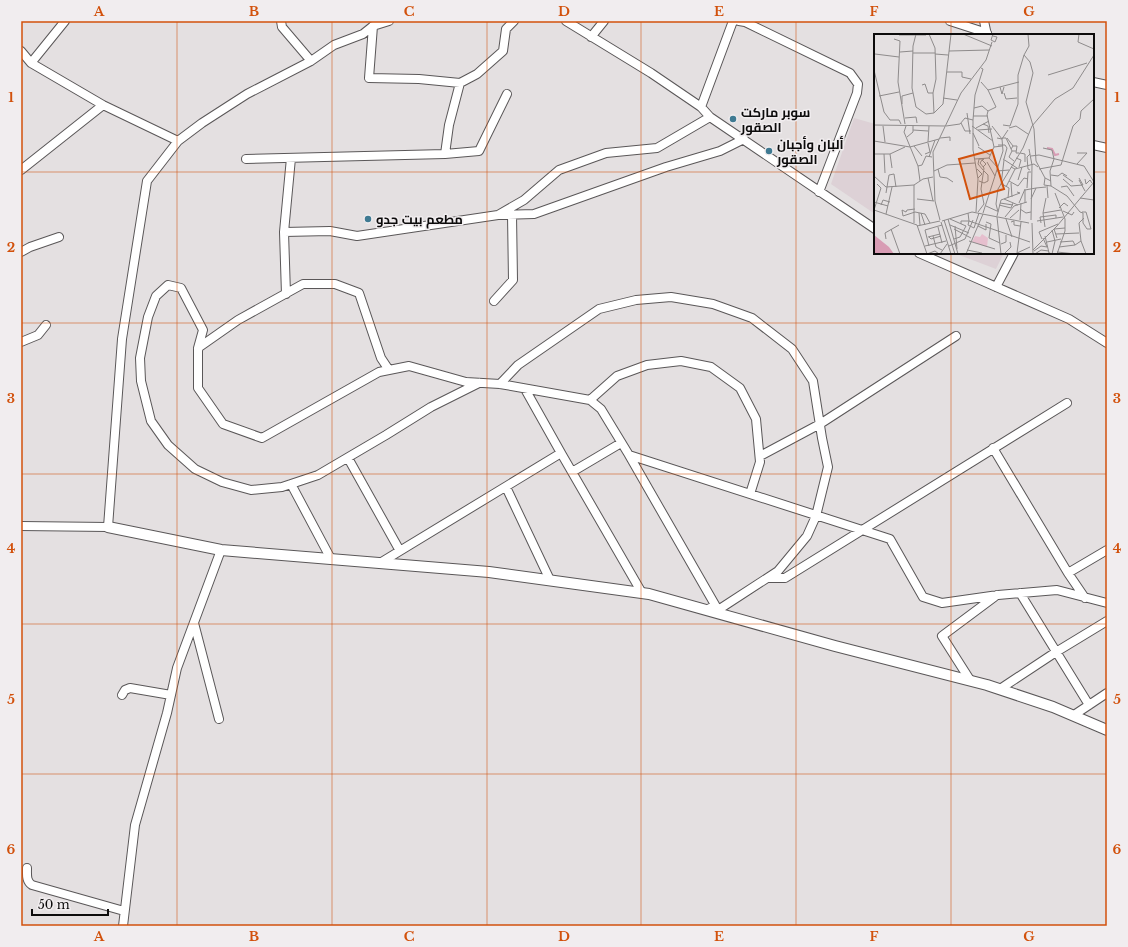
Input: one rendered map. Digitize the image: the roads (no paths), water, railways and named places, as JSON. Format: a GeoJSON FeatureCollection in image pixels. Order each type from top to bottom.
{"type":"FeatureCollection","features":[{"type":"Feature","properties":{"kind":"street"},"geometry":{"type":"LineString","coordinates":[[31,63],[65,21]]}},
{"type":"Feature","properties":{"kind":"street"},"geometry":{"type":"LineString","coordinates":[[281,21],[282,26],[312,61]]}},
{"type":"Feature","properties":{"kind":"street"},"geometry":{"type":"LineString","coordinates":[[108,527],[122,339],[147,181],[178,140],[247,94],[312,61],[334,45],[363,34],[372,26],[389,21]]}},
{"type":"Feature","properties":{"kind":"street"},"geometry":{"type":"LineString","coordinates":[[372,26],[369,78],[419,79],[460,83],[477,74],[502,51],[506,30],[514,21]]}},
{"type":"Feature","properties":{"kind":"street"},"geometry":{"type":"LineString","coordinates":[[566,21],[651,72],[701,107],[710,117],[874,228]]}},
{"type":"Feature","properties":{"kind":"street"},"geometry":{"type":"LineString","coordinates":[[591,37],[604,21]]}},
{"type":"Feature","properties":{"kind":"street"},"geometry":{"type":"LineString","coordinates":[[701,107],[733,21]]}},
{"type":"Feature","properties":{"kind":"street"},"geometry":{"type":"LineString","coordinates":[[739,21],[745,22],[850,73],[858,84],[857,93],[819,192]]}},
{"type":"Feature","properties":{"kind":"street"},"geometry":{"type":"LineString","coordinates":[[950,21],[987,34]]}},
{"type":"Feature","properties":{"kind":"street"},"geometry":{"type":"LineString","coordinates":[[984,21],[987,34]]}},
{"type":"Feature","properties":{"kind":"street"},"geometry":{"type":"LineString","coordinates":[[21,51],[31,63],[103,105],[178,140]]}},
{"type":"Feature","properties":{"kind":"street"},"geometry":{"type":"LineString","coordinates":[[1094,82],[1107,85]]}},
{"type":"Feature","properties":{"kind":"street"},"geometry":{"type":"LineString","coordinates":[[445,154],[449,125],[460,83]]}},
{"type":"Feature","properties":{"kind":"street"},"geometry":{"type":"LineString","coordinates":[[246,159],[445,154],[479,150],[508,94]]}},
{"type":"Feature","properties":{"kind":"street"},"geometry":{"type":"LineString","coordinates":[[21,169],[103,105]]}},
{"type":"Feature","properties":{"kind":"street"},"geometry":{"type":"LineString","coordinates":[[498,215],[524,200],[560,170],[606,153],[657,148],[710,117]]}},
{"type":"Feature","properties":{"kind":"street"},"geometry":{"type":"LineString","coordinates":[[284,232],[330,231],[357,236],[498,215],[534,214],[666,168],[720,151],[744,139]]}},
{"type":"Feature","properties":{"kind":"street"},"geometry":{"type":"LineString","coordinates":[[1094,145],[1107,148]]}},
{"type":"Feature","properties":{"kind":"street"},"geometry":{"type":"LineString","coordinates":[[286,294],[284,232],[291,158]]}},
{"type":"Feature","properties":{"kind":"street"},"geometry":{"type":"LineString","coordinates":[[494,301],[513,280],[512,215]]}},
{"type":"Feature","properties":{"kind":"street"},"geometry":{"type":"LineString","coordinates":[[21,252],[30,247],[59,237]]}},
{"type":"Feature","properties":{"kind":"street"},"geometry":{"type":"LineString","coordinates":[[921,254],[1069,319],[1107,343]]}},
{"type":"Feature","properties":{"kind":"street"},"geometry":{"type":"LineString","coordinates":[[996,287],[1013,254]]}},
{"type":"Feature","properties":{"kind":"street"},"geometry":{"type":"LineString","coordinates":[[198,348],[238,320],[303,284],[335,284],[359,293],[381,358],[389,370]]}},
{"type":"Feature","properties":{"kind":"street"},"geometry":{"type":"LineString","coordinates":[[479,383],[431,407],[318,475],[282,487],[252,490],[222,482],[195,469],[168,445],[151,421],[141,382],[140,358],[148,318],[156,296],[168,285],[181,288],[203,330],[198,348],[198,388],[223,424],[262,438],[380,372],[408,366],[466,382],[500,384],[590,400],[601,409],[718,610]]}},
{"type":"Feature","properties":{"kind":"street"},"geometry":{"type":"LineString","coordinates":[[21,526],[108,527],[221,550],[489,572],[646,594],[718,610],[778,571],[807,536],[816,516],[828,467],[813,381],[792,348],[752,318],[713,304],[672,297],[636,300],[599,308],[518,365],[500,384]]}},
{"type":"Feature","properties":{"kind":"street"},"geometry":{"type":"LineString","coordinates":[[21,342],[38,335],[46,325]]}},
{"type":"Feature","properties":{"kind":"street"},"geometry":{"type":"LineString","coordinates":[[760,456],[820,424],[956,336]]}},
{"type":"Feature","properties":{"kind":"street"},"geometry":{"type":"LineString","coordinates":[[590,400],[617,376],[647,365],[681,360],[711,367],[740,388],[756,419],[760,462],[750,494]]}},
{"type":"Feature","properties":{"kind":"street"},"geometry":{"type":"LineString","coordinates":[[525,389],[572,472],[646,594],[836,646],[970,680],[1074,715],[1107,730]]}},
{"type":"Feature","properties":{"kind":"street"},"geometry":{"type":"LineString","coordinates":[[767,578],[785,578],[1067,403]]}},
{"type":"Feature","properties":{"kind":"street"},"geometry":{"type":"LineString","coordinates":[[572,472],[621,443]]}},
{"type":"Feature","properties":{"kind":"street"},"geometry":{"type":"LineString","coordinates":[[993,448],[1068,573],[1085,598]]}},
{"type":"Feature","properties":{"kind":"street"},"geometry":{"type":"LineString","coordinates":[[380,563],[561,453]]}},
{"type":"Feature","properties":{"kind":"street"},"geometry":{"type":"LineString","coordinates":[[629,455],[890,539],[924,596],[942,603],[998,595],[1057,590],[1107,603]]}},
{"type":"Feature","properties":{"kind":"street"},"geometry":{"type":"LineString","coordinates":[[348,458],[400,551]]}},
{"type":"Feature","properties":{"kind":"street"},"geometry":{"type":"LineString","coordinates":[[291,484],[331,559]]}},
{"type":"Feature","properties":{"kind":"street"},"geometry":{"type":"LineString","coordinates":[[506,487],[550,580]]}},
{"type":"Feature","properties":{"kind":"street"},"geometry":{"type":"LineString","coordinates":[[123,926],[135,825],[177,668],[221,550]]}},
{"type":"Feature","properties":{"kind":"street"},"geometry":{"type":"LineString","coordinates":[[1068,573],[1107,550]]}},
{"type":"Feature","properties":{"kind":"street"},"geometry":{"type":"LineString","coordinates":[[1020,593],[1089,705]]}},
{"type":"Feature","properties":{"kind":"street"},"geometry":{"type":"LineString","coordinates":[[970,680],[942,636],[998,595]]}},
{"type":"Feature","properties":{"kind":"street"},"geometry":{"type":"LineString","coordinates":[[1000,689],[1107,621]]}},
{"type":"Feature","properties":{"kind":"street"},"geometry":{"type":"LineString","coordinates":[[194,623],[219,719]]}},
{"type":"Feature","properties":{"kind":"street"},"geometry":{"type":"LineString","coordinates":[[122,695],[125,690],[130,688],[171,695]]}},
{"type":"Feature","properties":{"kind":"street"},"geometry":{"type":"LineString","coordinates":[[1074,715],[1107,693]]}},
{"type":"Feature","properties":{"kind":"street"},"geometry":{"type":"LineString","coordinates":[[27,868],[27,879],[32,885],[124,911]]}},
{"type":"Feature","properties":{"kind":"place","name":"سوبر ماركت الصقور"},"geometry":{"type":"Point","coordinates":[733,119]}},
{"type":"Feature","properties":{"kind":"place","name":"ألبان وأجبان الصقور"},"geometry":{"type":"Point","coordinates":[769,151]}},
{"type":"Feature","properties":{"kind":"place","name":"مطعم بيت جدو"},"geometry":{"type":"Point","coordinates":[368,219]}}]}
